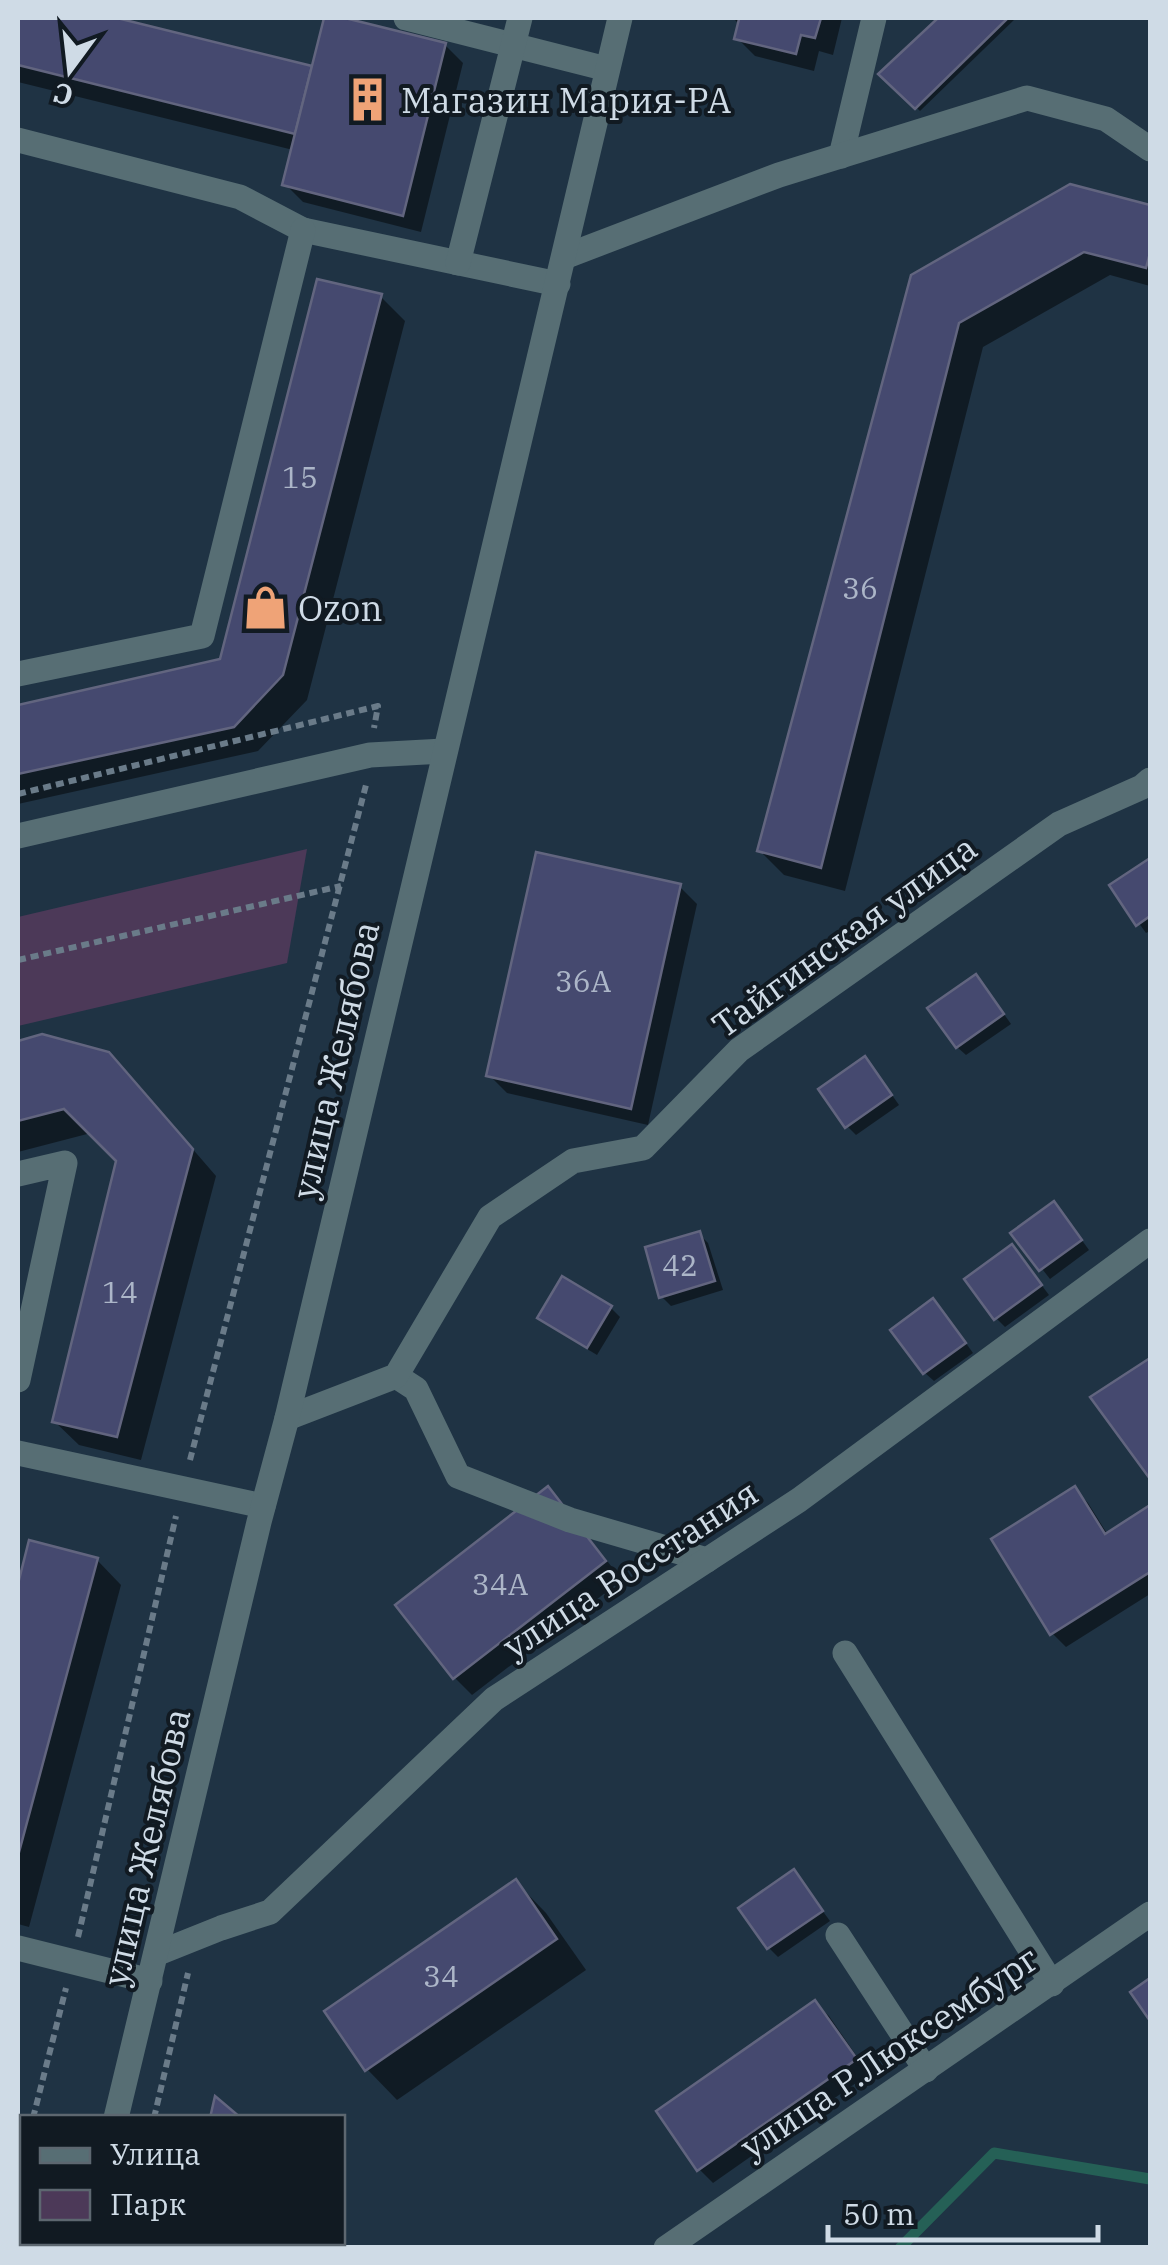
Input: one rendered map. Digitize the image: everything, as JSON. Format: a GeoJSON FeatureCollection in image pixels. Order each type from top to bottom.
{"type":"FeatureCollection","features":[{"type":"Feature","properties":{"kind":"street"},"geometry":{"type":"LineString","coordinates":[[406,18],[608,70]]}},
{"type":"Feature","properties":{"kind":"street"},"geometry":{"type":"LineString","coordinates":[[458,262],[520,18]]}},
{"type":"Feature","properties":{"kind":"street","name":"улица Желябова"},"geometry":{"type":"LineString","coordinates":[[117,2115],[620,18]]}},
{"type":"Feature","properties":{"kind":"street"},"geometry":{"type":"LineString","coordinates":[[841,156],[874,18]]}},
{"type":"Feature","properties":{"kind":"street"},"geometry":{"type":"LineString","coordinates":[[564,257],[778,175],[1027,98],[1106,120],[1150,149]]}},
{"type":"Feature","properties":{"kind":"street"},"geometry":{"type":"LineString","coordinates":[[18,140],[240,197],[303,230],[558,284]]}},
{"type":"Feature","properties":{"kind":"street"},"geometry":{"type":"LineString","coordinates":[[18,674],[202,636],[303,230]]}},
{"type":"Feature","properties":{"kind":"street"},"geometry":{"type":"LineString","coordinates":[[18,836],[370,755],[444,751]]}},
{"type":"Feature","properties":{"kind":"street","name":"Тайгинская улица"},"geometry":{"type":"LineString","coordinates":[[396,1376],[490,1217],[573,1161],[643,1148],[738,1050],[1058,824],[1148,789]]}},
{"type":"Feature","properties":{"kind":"street"},"geometry":{"type":"LineString","coordinates":[[18,1174],[66,1163],[18,1380]]}},
{"type":"Feature","properties":{"kind":"street","name":"улица Восстания"},"geometry":{"type":"LineString","coordinates":[[156,1954],[270,1912],[494,1700],[800,1500],[1150,1241]]}},
{"type":"Feature","properties":{"kind":"street"},"geometry":{"type":"LineString","coordinates":[[287,1418],[396,1376],[416,1389],[458,1476],[570,1520],[707,1560]]}},
{"type":"Feature","properties":{"kind":"street"},"geometry":{"type":"LineString","coordinates":[[18,1453],[263,1506]]}},
{"type":"Feature","properties":{"kind":"street"},"geometry":{"type":"LineString","coordinates":[[844,1653],[1052,1984]]}},
{"type":"Feature","properties":{"kind":"street","name":"улица Р.Люксембург"},"geometry":{"type":"LineString","coordinates":[[666,2248],[1150,1914]]}},
{"type":"Feature","properties":{"kind":"street"},"geometry":{"type":"LineString","coordinates":[[838,1935],[926,2070]]}},
{"type":"Feature","properties":{"kind":"street"},"geometry":{"type":"LineString","coordinates":[[18,1948],[150,1981]]}},
{"type":"Feature","properties":{"kind":"path"},"geometry":{"type":"LineString","coordinates":[[18,794],[378,706],[364,800],[184,1487],[35,2115]]}},
{"type":"Feature","properties":{"kind":"path"},"geometry":{"type":"LineString","coordinates":[[18,960],[341,886]]}},
{"type":"Feature","properties":{"kind":"path"},"geometry":{"type":"LineString","coordinates":[[155,2115],[197,1937]]}},
{"type":"Feature","properties":{"kind":"green space"},"geometry":{"type":"Polygon","coordinates":[[[307,849],[287,963],[18,1026],[18,917],[307,849]]]}},
{"type":"Feature","properties":{"kind":"building"},"geometry":{"type":"Polygon","coordinates":[[[18,18],[117,18],[312,66],[295,134],[18,65],[18,18]]]}},
{"type":"Feature","properties":{"kind":"building","name":"Магазин Мария-РА"},"geometry":{"type":"Polygon","coordinates":[[[324,18],[345,18],[446,43],[403,216],[282,185],[324,18]]]}},
{"type":"Feature","properties":{"kind":"building"},"geometry":{"type":"Polygon","coordinates":[[[734,18],[821,18],[815,38],[801,35],[796,54],[734,39],[739,19],[734,18]]]}},
{"type":"Feature","properties":{"kind":"building"},"geometry":{"type":"Polygon","coordinates":[[[938,18],[1008,18],[915,109],[878,74],[938,18]]]}},
{"type":"Feature","properties":{"kind":"building"},"geometry":{"type":"Polygon","coordinates":[[[1070,184],[1150,205],[1150,253],[1146,268],[1084,252],[959,323],[821,868],[757,851],[911,275],[1070,184]]]}},
{"type":"Feature","properties":{"kind":"building"},"geometry":{"type":"Polygon","coordinates":[[[317,279],[382,294],[283,675],[234,727],[18,774],[18,705],[220,659],[317,279]]]}},
{"type":"Feature","properties":{"kind":"building"},"geometry":{"type":"Polygon","coordinates":[[[536,852],[681,884],[631,1109],[486,1076],[536,852]]]}},
{"type":"Feature","properties":{"kind":"building"},"geometry":{"type":"Polygon","coordinates":[[[1150,858],[1150,916],[1136,926],[1109,885],[1150,858]]]}},
{"type":"Feature","properties":{"kind":"building"},"geometry":{"type":"Polygon","coordinates":[[[976,974],[1004,1014],[956,1048],[927,1008],[976,974]]]}},
{"type":"Feature","properties":{"kind":"building"},"geometry":{"type":"Polygon","coordinates":[[[42,1034],[109,1052],[193,1149],[117,1437],[52,1422],[116,1161],[64,1109],[18,1121],[18,1041],[42,1034]]]}},
{"type":"Feature","properties":{"kind":"building"},"geometry":{"type":"Polygon","coordinates":[[[865,1056],[892,1095],[845,1128],[818,1089],[865,1056]]]}},
{"type":"Feature","properties":{"kind":"building"},"geometry":{"type":"Polygon","coordinates":[[[1054,1201],[1082,1240],[1039,1271],[1010,1233],[1054,1201]]]}},
{"type":"Feature","properties":{"kind":"building"},"geometry":{"type":"Polygon","coordinates":[[[700,1231],[715,1281],[659,1298],[645,1247],[700,1231]]]}},
{"type":"Feature","properties":{"kind":"building"},"geometry":{"type":"Polygon","coordinates":[[[1012,1244],[1042,1285],[994,1320],[964,1279],[1012,1244]]]}},
{"type":"Feature","properties":{"kind":"building"},"geometry":{"type":"Polygon","coordinates":[[[562,1276],[612,1306],[587,1348],[537,1318],[562,1276]]]}},
{"type":"Feature","properties":{"kind":"building"},"geometry":{"type":"Polygon","coordinates":[[[933,1298],[966,1343],[923,1374],[890,1330],[933,1298]]]}},
{"type":"Feature","properties":{"kind":"building"},"geometry":{"type":"Polygon","coordinates":[[[1150,1358],[1150,1479],[1090,1397],[1150,1358]]]}},
{"type":"Feature","properties":{"kind":"building"},"geometry":{"type":"Polygon","coordinates":[[[548,1486],[606,1561],[453,1679],[395,1605],[548,1486]]]}},
{"type":"Feature","properties":{"kind":"building"},"geometry":{"type":"Polygon","coordinates":[[[1075,1486],[1105,1534],[1150,1505],[1150,1572],[1050,1635],[991,1539],[1075,1486]]]}},
{"type":"Feature","properties":{"kind":"building"},"geometry":{"type":"Polygon","coordinates":[[[29,1540],[98,1558],[18,1856],[18,1584],[29,1540]]]}},
{"type":"Feature","properties":{"kind":"building"},"geometry":{"type":"Polygon","coordinates":[[[794,1869],[823,1911],[767,1949],[738,1908],[794,1869]]]}},
{"type":"Feature","properties":{"kind":"building"},"geometry":{"type":"Polygon","coordinates":[[[516,1879],[557,1939],[365,2071],[324,2011],[516,1879]]]}},
{"type":"Feature","properties":{"kind":"building"},"geometry":{"type":"Polygon","coordinates":[[[1150,1978],[1150,2021],[1130,1992],[1150,1978]]]}},
{"type":"Feature","properties":{"kind":"building"},"geometry":{"type":"Polygon","coordinates":[[[815,2000],[857,2059],[697,2171],[656,2111],[815,2000]]]}},
{"type":"Feature","properties":{"kind":"building"},"geometry":{"type":"Polygon","coordinates":[[[215,2096],[237,2115],[211,2115],[215,2096]]]}},
{"type":"Feature","properties":{"kind":"waterway"},"geometry":{"type":"LineString","coordinates":[[900,2248],[994,2153],[1150,2179]]}},
{"type":"Feature","properties":{"kind":"place","name":"Магазин Мария-РА"},"geometry":{"type":"Point","coordinates":[368,100]}},
{"type":"Feature","properties":{"kind":"place","name":"Ozon"},"geometry":{"type":"Point","coordinates":[265,608]}}]}
